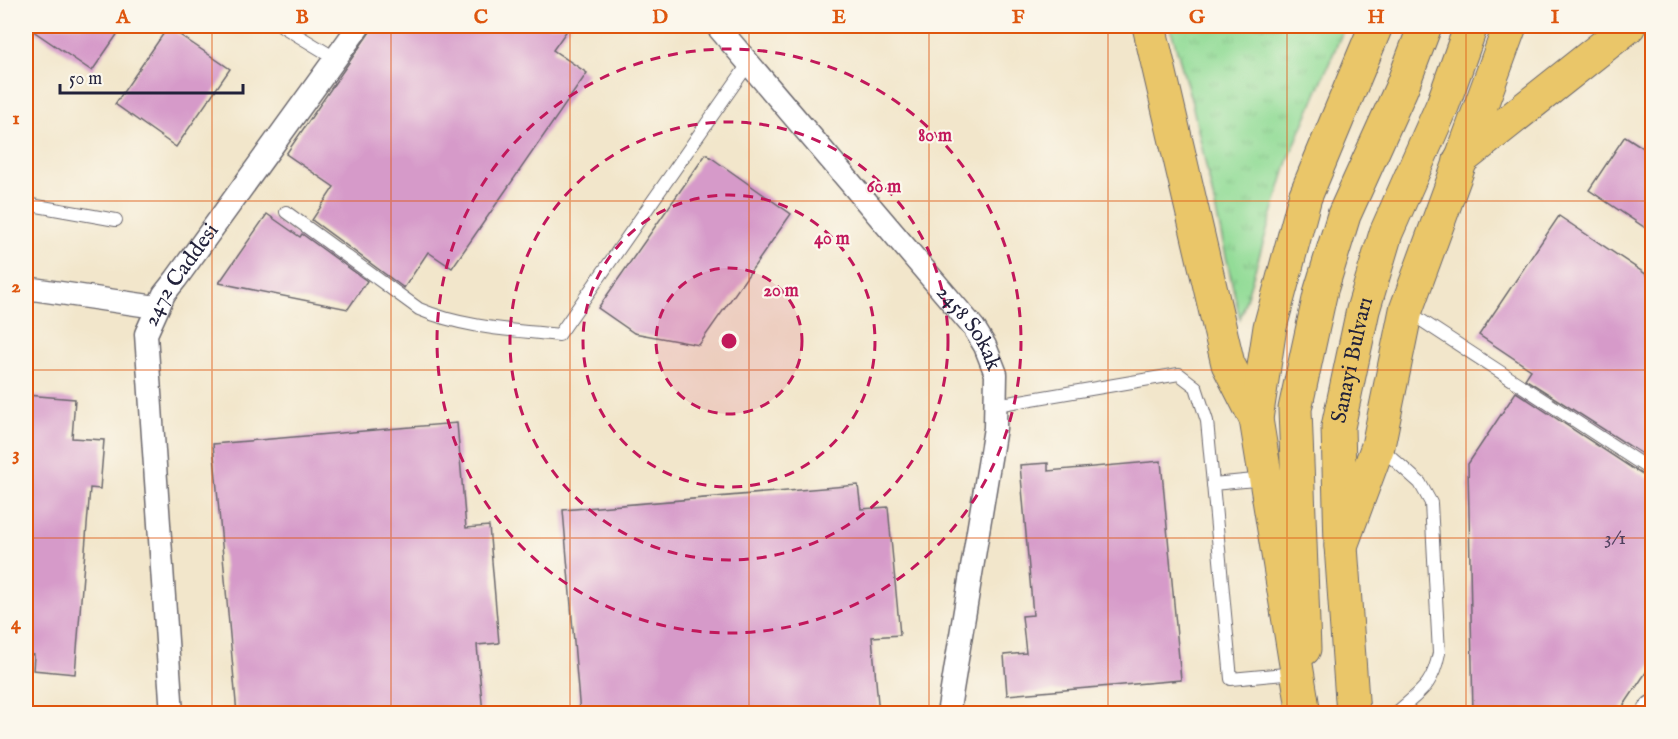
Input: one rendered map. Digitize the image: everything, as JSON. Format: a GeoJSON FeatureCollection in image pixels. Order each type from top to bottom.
{"type":"FeatureCollection","features":[{"type":"Feature","properties":{"kind":"main road"},"geometry":{"type":"LineString","coordinates":[[1149,26],[1228,364],[1256,419],[1306,714]]}},
{"type":"Feature","properties":{"kind":"main road"},"geometry":{"type":"LineString","coordinates":[[1256,419],[1270,327],[1305,197],[1376,26]]}},
{"type":"Feature","properties":{"kind":"main road","name":"Sanayi Bulvarı"},"geometry":{"type":"LineString","coordinates":[[1306,714],[1296,410],[1321,290],[1344,215],[1401,89],[1425,26]]}},
{"type":"Feature","properties":{"kind":"main road","name":"Sanayi Bulvarı"},"geometry":{"type":"LineString","coordinates":[[1353,714],[1341,546],[1338,427],[1363,310],[1386,233],[1443,104],[1471,26]]}},
{"type":"Feature","properties":{"kind":"main road"},"geometry":{"type":"LineString","coordinates":[[1341,546],[1378,446],[1406,310],[1510,26]]}},
{"type":"Feature","properties":{"kind":"main road"},"geometry":{"type":"LineString","coordinates":[[1460,160],[1629,26]]}},
{"type":"Feature","properties":{"kind":"street","name":"2472 Caddesi"},"geometry":{"type":"LineString","coordinates":[[172,714],[146,334],[156,307],[164,294],[359,26]]}},
{"type":"Feature","properties":{"kind":"street","name":"2458 Sokak"},"geometry":{"type":"LineString","coordinates":[[717,26],[974,328],[985,346],[996,374],[995,428],[948,714]]}},
{"type":"Feature","properties":{"kind":"street"},"geometry":{"type":"LineString","coordinates":[[26,288],[156,307]]}},
{"type":"Feature","properties":{"kind":"street"},"geometry":{"type":"LineString","coordinates":[[1647,714],[1653,706]]}},
{"type":"Feature","properties":{"kind":"lane"},"geometry":{"type":"LineString","coordinates":[[282,26],[336,58]]}},
{"type":"Feature","properties":{"kind":"lane"},"geometry":{"type":"LineString","coordinates":[[286,212],[419,309],[440,318],[468,324],[559,335],[750,63]]}},
{"type":"Feature","properties":{"kind":"lane"},"geometry":{"type":"LineString","coordinates":[[26,204],[116,220]]}},
{"type":"Feature","properties":{"kind":"lane"},"geometry":{"type":"LineString","coordinates":[[1406,310],[1653,471]]}},
{"type":"Feature","properties":{"kind":"lane"},"geometry":{"type":"LineString","coordinates":[[996,405],[1179,374],[1196,387],[1207,421],[1232,679],[1298,673]]}},
{"type":"Feature","properties":{"kind":"lane"},"geometry":{"type":"LineString","coordinates":[[1378,446],[1420,483],[1431,503],[1439,653],[1435,671],[1428,684],[1395,714]]}},
{"type":"Feature","properties":{"kind":"lane"},"geometry":{"type":"LineString","coordinates":[[1213,484],[1266,479]]}},
{"type":"Feature","properties":{"kind":"green space"},"geometry":{"type":"Polygon","coordinates":[[[1170,26],[1345,26],[1289,158],[1240,319],[1192,103],[1170,26]]]}},
{"type":"Feature","properties":{"kind":"building"},"geometry":{"type":"Polygon","coordinates":[[[26,26],[123,26],[92,71],[26,26]]]}},
{"type":"Feature","properties":{"kind":"building"},"geometry":{"type":"Polygon","coordinates":[[[374,26],[570,26],[553,50],[587,73],[452,268],[428,252],[404,288],[312,220],[334,187],[286,154],[374,26]]]}},
{"type":"Feature","properties":{"kind":"building"},"geometry":{"type":"Polygon","coordinates":[[[168,27],[230,69],[176,147],[115,104],[168,27]]]}},
{"type":"Feature","properties":{"kind":"building"},"geometry":{"type":"Polygon","coordinates":[[[1625,136],[1653,154],[1653,233],[1589,190],[1625,136]]]}},
{"type":"Feature","properties":{"kind":"building"},"geometry":{"type":"Polygon","coordinates":[[[706,154],[791,214],[699,345],[634,333],[598,308],[706,154]]]}},
{"type":"Feature","properties":{"kind":"building"},"geometry":{"type":"Polygon","coordinates":[[[267,214],[300,237],[302,234],[367,281],[348,309],[219,283],[267,214]]]}},
{"type":"Feature","properties":{"kind":"building"},"geometry":{"type":"Polygon","coordinates":[[[1559,216],[1653,279],[1653,461],[1525,379],[1531,370],[1479,335],[1559,216]]]}},
{"type":"Feature","properties":{"kind":"building"},"geometry":{"type":"Polygon","coordinates":[[[1516,392],[1647,478],[1653,479],[1653,662],[1618,714],[1473,714],[1468,464],[1516,392]]]}},
{"type":"Feature","properties":{"kind":"building"},"geometry":{"type":"Polygon","coordinates":[[[26,395],[75,399],[72,438],[104,440],[100,489],[90,488],[75,674],[33,670],[34,655],[26,654],[26,395]]]}},
{"type":"Feature","properties":{"kind":"building"},"geometry":{"type":"Polygon","coordinates":[[[457,423],[466,528],[489,526],[499,643],[477,645],[483,714],[237,714],[213,444],[457,423]]]}},
{"type":"Feature","properties":{"kind":"building"},"geometry":{"type":"Polygon","coordinates":[[[1161,461],[1181,680],[1007,695],[1004,655],[1026,653],[1022,616],[1033,615],[1020,465],[1048,463],[1048,471],[1161,461]]]}},
{"type":"Feature","properties":{"kind":"building"},"geometry":{"type":"Polygon","coordinates":[[[858,485],[861,509],[888,507],[900,635],[872,637],[879,714],[580,714],[563,510],[858,485]]]}}]}
